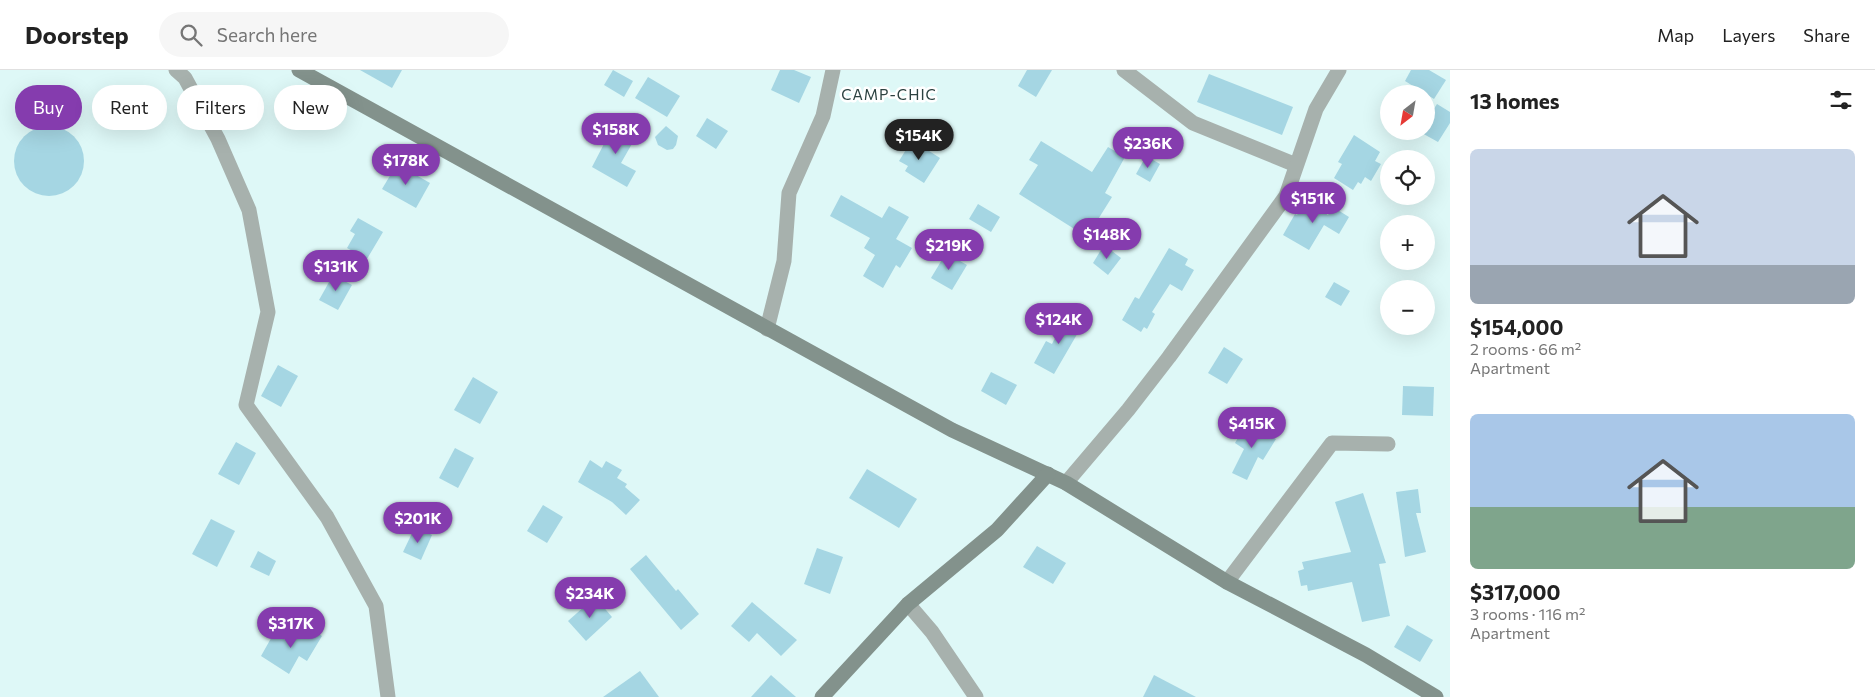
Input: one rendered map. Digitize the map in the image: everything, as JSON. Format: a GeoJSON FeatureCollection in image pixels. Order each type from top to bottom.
{"type":"FeatureCollection","features":[{"type":"Feature","properties":{"kind":"street"},"geometry":{"type":"LineString","coordinates":[[176,70],[186,78],[218,139],[249,210],[268,312],[246,405],[327,517],[376,606],[388,697]]}},
{"type":"Feature","properties":{"kind":"street"},"geometry":{"type":"LineString","coordinates":[[299,70],[952,430],[1066,483],[1227,582],[1366,655],[1436,697]]}},
{"type":"Feature","properties":{"kind":"street"},"geometry":{"type":"LineString","coordinates":[[767,329],[784,261],[790,193],[823,116],[833,70]]}},
{"type":"Feature","properties":{"kind":"street"},"geometry":{"type":"LineString","coordinates":[[1124,70],[1193,123],[1296,165]]}},
{"type":"Feature","properties":{"kind":"street"},"geometry":{"type":"LineString","coordinates":[[1066,483],[1128,410],[1286,196],[1316,109],[1339,70]]}},
{"type":"Feature","properties":{"kind":"street"},"geometry":{"type":"LineString","coordinates":[[1227,582],[1332,443],[1388,444]]}},
{"type":"Feature","properties":{"kind":"street"},"geometry":{"type":"LineString","coordinates":[[822,697],[908,604],[997,530],[1048,474]]}},
{"type":"Feature","properties":{"kind":"street"},"geometry":{"type":"LineString","coordinates":[[908,604],[932,632],[976,697]]}},
{"type":"Feature","properties":{"kind":"building"},"geometry":{"type":"Polygon","coordinates":[[[360,70],[402,70],[392,88],[360,70]]]}},
{"type":"Feature","properties":{"kind":"building"},"geometry":{"type":"Polygon","coordinates":[[[613,70],[633,81],[624,97],[604,85],[613,70]]]}},
{"type":"Feature","properties":{"kind":"building"},"geometry":{"type":"Polygon","coordinates":[[[780,70],[794,70],[811,77],[799,103],[771,90],[780,70]]]}},
{"type":"Feature","properties":{"kind":"building"},"geometry":{"type":"Polygon","coordinates":[[[1027,70],[1052,70],[1036,97],[1018,86],[1027,70]]]}},
{"type":"Feature","properties":{"kind":"building"},"geometry":{"type":"Polygon","coordinates":[[[1411,70],[1429,70],[1446,80],[1435,97],[1435,85],[1411,85],[1405,81],[1411,70]]]}},
{"type":"Feature","properties":{"kind":"building"},"geometry":{"type":"Polygon","coordinates":[[[1209,74],[1293,107],[1282,135],[1197,102],[1209,74]]]}},
{"type":"Feature","properties":{"kind":"building"},"geometry":{"type":"Polygon","coordinates":[[[648,77],[680,96],[667,117],[635,98],[648,77]]]}},
{"type":"Feature","properties":{"kind":"building"},"geometry":{"type":"Polygon","coordinates":[[[1437,104],[1450,112],[1450,123],[1438,142],[1434,140],[1435,107],[1437,104]]]}},
{"type":"Feature","properties":{"kind":"building"},"geometry":{"type":"Polygon","coordinates":[[[707,118],[728,131],[716,149],[696,136],[707,118]]]}},
{"type":"Feature","properties":{"kind":"building"},"geometry":{"type":"Polygon","coordinates":[[[613,122],[637,135],[621,163],[636,171],[627,187],[592,167],[613,122]]]}},
{"type":"Feature","properties":{"kind":"building"},"geometry":{"type":"Polygon","coordinates":[[[666,126],[678,136],[673,149],[667,150],[658,145],[655,137],[666,126]]]}},
{"type":"Feature","properties":{"kind":"building"},"geometry":{"type":"Polygon","coordinates":[[[34,130],[64,130],[74,136],[83,154],[83,168],[78,180],[74,186],[56,195],[42,195],[30,190],[24,186],[15,168],[15,154],[20,142],[24,136],[34,130]]]}},
{"type":"Feature","properties":{"kind":"building"},"geometry":{"type":"Polygon","coordinates":[[[1354,135],[1380,152],[1375,161],[1380,164],[1380,166],[1371,181],[1365,177],[1361,184],[1358,182],[1353,190],[1334,178],[1342,164],[1338,162],[1354,135]]]}},
{"type":"Feature","properties":{"kind":"building"},"geometry":{"type":"Polygon","coordinates":[[[912,140],[940,158],[924,183],[905,171],[908,166],[899,161],[912,140]]]}},
{"type":"Feature","properties":{"kind":"building"},"geometry":{"type":"Polygon","coordinates":[[[1041,141],[1092,172],[1108,147],[1125,157],[1105,193],[1112,197],[1087,237],[1019,194],[1038,165],[1029,160],[1041,141]]]}},
{"type":"Feature","properties":{"kind":"building"},"geometry":{"type":"Polygon","coordinates":[[[1146,156],[1160,164],[1150,182],[1136,174],[1146,156]]]}},
{"type":"Feature","properties":{"kind":"building"},"geometry":{"type":"Polygon","coordinates":[[[397,164],[430,183],[416,208],[382,189],[397,164]]]}},
{"type":"Feature","properties":{"kind":"building"},"geometry":{"type":"Polygon","coordinates":[[[841,195],[882,218],[889,206],[909,217],[896,239],[912,248],[900,268],[896,265],[883,288],[863,276],[875,255],[864,248],[870,238],[830,216],[841,195]]]}},
{"type":"Feature","properties":{"kind":"building"},"geometry":{"type":"Polygon","coordinates":[[[1305,201],[1328,215],[1333,207],[1349,217],[1339,234],[1324,225],[1309,250],[1283,235],[1305,201]]]}},
{"type":"Feature","properties":{"kind":"building"},"geometry":{"type":"Polygon","coordinates":[[[978,204],[1000,217],[991,232],[969,219],[978,204]]]}},
{"type":"Feature","properties":{"kind":"building"},"geometry":{"type":"Polygon","coordinates":[[[358,218],[383,232],[367,259],[347,248],[355,234],[350,231],[358,218]]]}},
{"type":"Feature","properties":{"kind":"building"},"geometry":{"type":"Polygon","coordinates":[[[1104,245],[1121,258],[1108,275],[1093,263],[1104,245]]]}},
{"type":"Feature","properties":{"kind":"building"},"geometry":{"type":"Polygon","coordinates":[[[1169,248],[1188,259],[1185,265],[1194,270],[1182,291],[1170,284],[1152,312],[1155,314],[1147,329],[1144,327],[1141,332],[1122,320],[1135,297],[1139,299],[1169,248]]]}},
{"type":"Feature","properties":{"kind":"building"},"geometry":{"type":"Polygon","coordinates":[[[946,253],[967,265],[952,290],[931,278],[946,253]]]}},
{"type":"Feature","properties":{"kind":"building"},"geometry":{"type":"Polygon","coordinates":[[[333,275],[352,285],[338,310],[319,300],[333,275]]]}},
{"type":"Feature","properties":{"kind":"building"},"geometry":{"type":"Polygon","coordinates":[[[1334,282],[1350,291],[1341,306],[1325,297],[1334,282]]]}},
{"type":"Feature","properties":{"kind":"building"},"geometry":{"type":"Polygon","coordinates":[[[1066,315],[1083,324],[1054,374],[1034,363],[1046,341],[1052,344],[1066,315]]]}},
{"type":"Feature","properties":{"kind":"building"},"geometry":{"type":"Polygon","coordinates":[[[1224,347],[1243,359],[1227,384],[1208,373],[1224,347]]]}},
{"type":"Feature","properties":{"kind":"building"},"geometry":{"type":"Polygon","coordinates":[[[278,365],[298,376],[281,407],[261,396],[278,365]]]}},
{"type":"Feature","properties":{"kind":"building"},"geometry":{"type":"Polygon","coordinates":[[[991,372],[1017,385],[1006,405],[981,391],[991,372]]]}},
{"type":"Feature","properties":{"kind":"building"},"geometry":{"type":"Polygon","coordinates":[[[473,377],[498,392],[480,424],[454,410],[473,377]]]}},
{"type":"Feature","properties":{"kind":"building"},"geometry":{"type":"Polygon","coordinates":[[[1403,386],[1434,387],[1433,416],[1402,415],[1403,386]]]}},
{"type":"Feature","properties":{"kind":"building"},"geometry":{"type":"Polygon","coordinates":[[[1247,422],[1276,439],[1263,460],[1258,457],[1247,480],[1232,473],[1244,449],[1235,443],[1247,422]]]}},
{"type":"Feature","properties":{"kind":"building"},"geometry":{"type":"Polygon","coordinates":[[[236,442],[256,453],[239,485],[218,474],[236,442]]]}},
{"type":"Feature","properties":{"kind":"building"},"geometry":{"type":"Polygon","coordinates":[[[455,448],[474,458],[458,488],[439,478],[455,448]]]}},
{"type":"Feature","properties":{"kind":"building"},"geometry":{"type":"Polygon","coordinates":[[[590,460],[602,468],[606,461],[622,470],[617,478],[627,484],[625,487],[640,500],[626,515],[612,502],[578,482],[590,460]]]}},
{"type":"Feature","properties":{"kind":"building"},"geometry":{"type":"Polygon","coordinates":[[[867,469],[917,499],[899,528],[849,498],[867,469]]]}},
{"type":"Feature","properties":{"kind":"building"},"geometry":{"type":"Polygon","coordinates":[[[1418,489],[1421,513],[1416,513],[1426,552],[1405,557],[1396,492],[1418,489]]]}},
{"type":"Feature","properties":{"kind":"building"},"geometry":{"type":"Polygon","coordinates":[[[1363,493],[1386,563],[1379,564],[1390,616],[1362,622],[1352,582],[1308,591],[1307,585],[1301,586],[1298,571],[1304,569],[1302,562],[1351,552],[1335,502],[1363,493]]]}},
{"type":"Feature","properties":{"kind":"building"},"geometry":{"type":"Polygon","coordinates":[[[543,505],[563,517],[547,543],[527,531],[543,505]]]}},
{"type":"Feature","properties":{"kind":"building"},"geometry":{"type":"Polygon","coordinates":[[[211,519],[235,531],[217,567],[192,554],[211,519]]]}},
{"type":"Feature","properties":{"kind":"building"},"geometry":{"type":"Polygon","coordinates":[[[415,527],[432,535],[421,560],[403,552],[415,527]]]}},
{"type":"Feature","properties":{"kind":"building"},"geometry":{"type":"Polygon","coordinates":[[[1037,546],[1066,563],[1053,584],[1023,567],[1037,546]]]}},
{"type":"Feature","properties":{"kind":"building"},"geometry":{"type":"Polygon","coordinates":[[[817,548],[843,557],[830,594],[804,584],[817,548]]]}},
{"type":"Feature","properties":{"kind":"building"},"geometry":{"type":"Polygon","coordinates":[[[258,551],[276,561],[269,576],[250,567],[258,551]]]}},
{"type":"Feature","properties":{"kind":"building"},"geometry":{"type":"Polygon","coordinates":[[[646,555],[676,591],[678,589],[699,614],[681,630],[630,569],[646,555]]]}},
{"type":"Feature","properties":{"kind":"building"},"geometry":{"type":"Polygon","coordinates":[[[595,597],[612,617],[586,641],[568,621],[595,597]]]}},
{"type":"Feature","properties":{"kind":"building"},"geometry":{"type":"Polygon","coordinates":[[[752,602],[797,640],[781,656],[757,633],[749,642],[731,626],[752,602]]]}},
{"type":"Feature","properties":{"kind":"building"},"geometry":{"type":"Polygon","coordinates":[[[304,625],[322,636],[307,661],[299,656],[289,674],[261,656],[274,633],[292,644],[304,625]]]}},
{"type":"Feature","properties":{"kind":"building"},"geometry":{"type":"Polygon","coordinates":[[[1407,625],[1433,640],[1420,662],[1394,647],[1407,625]]]}},
{"type":"Feature","properties":{"kind":"building"},"geometry":{"type":"Polygon","coordinates":[[[640,671],[659,697],[603,697],[640,671]]]}},
{"type":"Feature","properties":{"kind":"building"},"geometry":{"type":"Polygon","coordinates":[[[771,675],[796,697],[751,697],[771,675]]]}},
{"type":"Feature","properties":{"kind":"building"},"geometry":{"type":"Polygon","coordinates":[[[1154,675],[1196,697],[1143,697],[1154,675]]]}},
{"type":"Feature","properties":{"kind":"district","name":"CAMP-CHIC"},"geometry":{"type":"Point","coordinates":[889,94]}}]}
